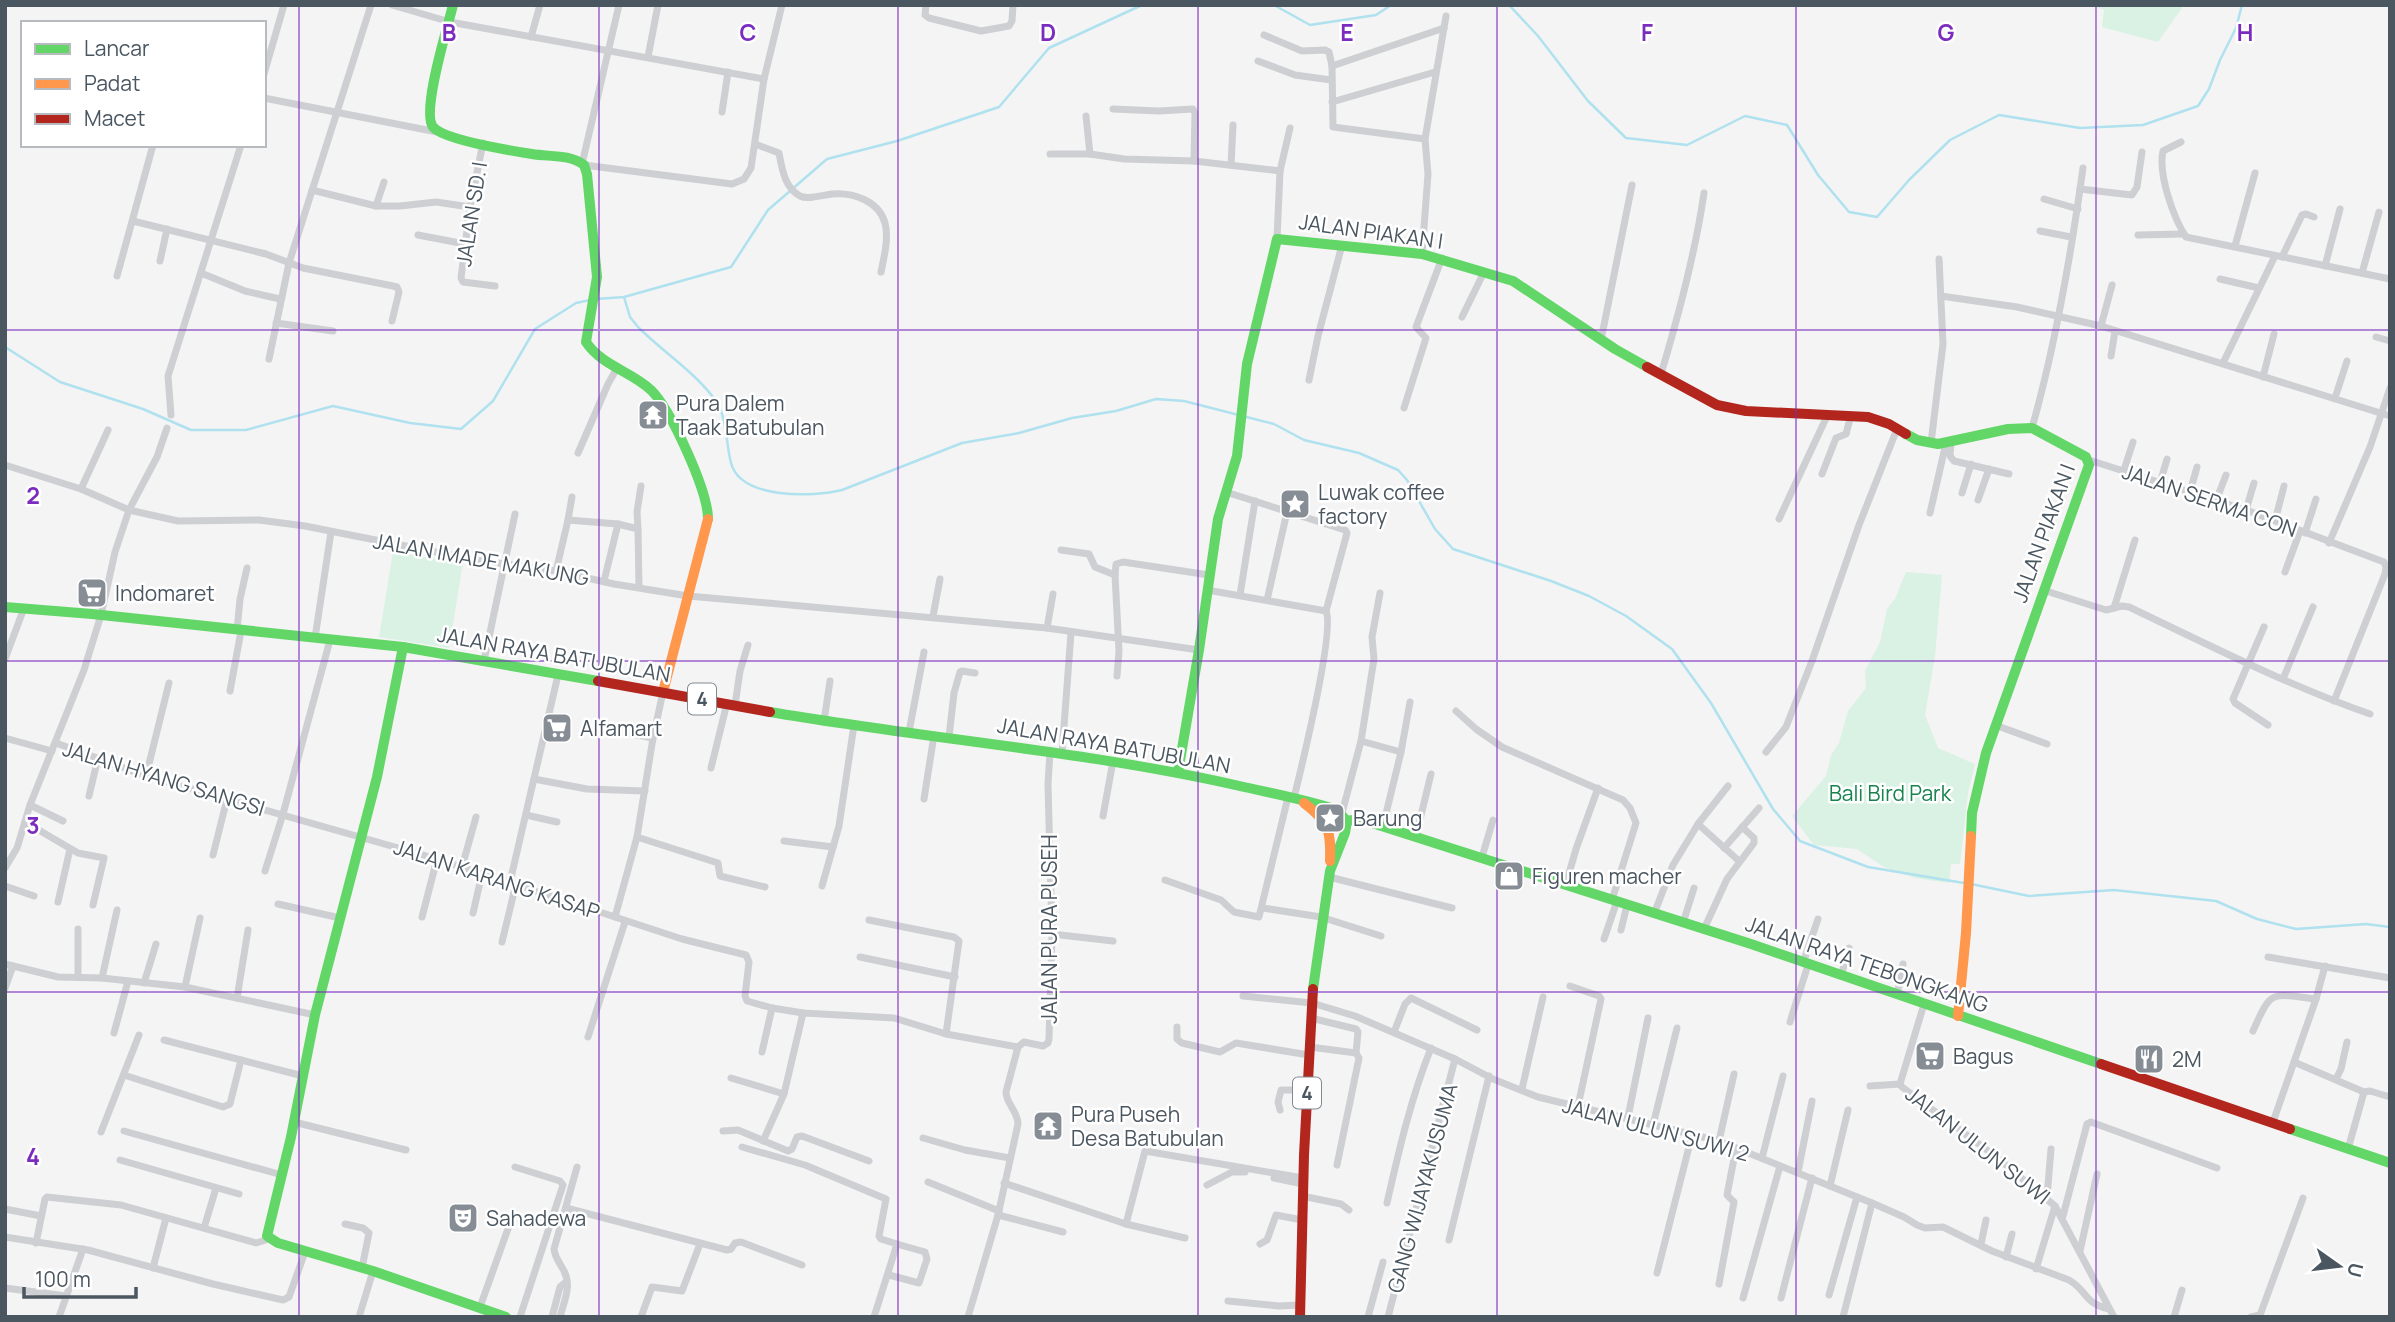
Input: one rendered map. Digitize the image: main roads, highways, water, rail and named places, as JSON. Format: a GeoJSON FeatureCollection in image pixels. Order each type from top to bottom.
{"type":"FeatureCollection","features":[{"type":"Feature","properties":{"kind":"main road"},"geometry":{"type":"LineString","coordinates":[[453,5],[434,82],[429,117],[431,125],[437,132],[454,138],[538,155],[570,158],[583,165],[587,174],[596,281],[585,340],[589,347],[651,389],[658,397],[705,498],[707,525],[663,692]]}},
{"type":"Feature","properties":{"kind":"main road","name":"JALAN PIAKAN I"},"geometry":{"type":"LineString","coordinates":[[1178,772],[1218,519],[1236,464],[1247,365],[1277,239],[1422,254],[1442,258],[1518,284],[1601,340],[1702,398],[1728,408],[1761,412],[1868,416],[1917,440],[1931,443],[1948,443],[2008,429],[2032,428],[2089,460],[2088,471],[1986,753],[1972,813],[1958,1016]]}},
{"type":"Feature","properties":{"kind":"main road","name":"JALAN RAYA BATUBULAN"},"geometry":{"type":"LineString","coordinates":[[5,607],[403,647],[824,721],[1062,753],[1178,772],[1294,798],[1345,817]]}},
{"type":"Feature","properties":{"kind":"main road"},"geometry":{"type":"LineString","coordinates":[[403,647],[377,777],[315,1016],[294,1122],[267,1231],[269,1239],[305,1252],[373,1271],[506,1317]]}},
{"type":"Feature","properties":{"kind":"main road","name":"JALAN RAYA BATUBULAN"},"geometry":{"type":"LineString","coordinates":[[1294,798],[1328,824]]}},
{"type":"Feature","properties":{"kind":"main road","name":"JALAN RAYA TEBONGKANG"},"geometry":{"type":"LineString","coordinates":[[1328,824],[1345,817],[1482,857],[1704,929],[2390,1163]]}},
{"type":"Feature","properties":{"kind":"main road","name":"4"},"geometry":{"type":"LineString","coordinates":[[1300,1317],[1302,1196],[1312,1003],[1321,917],[1330,874],[1345,833],[1345,817]]}},
{"type":"Feature","properties":{"kind":"main road","name":"4"},"geometry":{"type":"LineString","coordinates":[[1328,824],[1331,833],[1330,874]]}},
{"type":"Feature","properties":{"kind":"waterway"},"geometry":{"type":"LineString","coordinates":[[596,299],[624,297],[731,267],[768,210],[827,159],[897,141],[999,107],[1049,48],[1142,5]]}},
{"type":"Feature","properties":{"kind":"waterway"},"geometry":{"type":"LineString","coordinates":[[1274,5],[1310,25],[1376,15],[1391,5]]}},
{"type":"Feature","properties":{"kind":"waterway"},"geometry":{"type":"LineString","coordinates":[[1509,5],[1538,36],[1588,101],[1626,138],[1687,145],[1745,116],[1787,125],[1818,175],[1849,212],[1877,217],[1909,180],[1950,140],[1999,115],[2080,128],[2143,125],[2198,106],[2209,89],[2236,28],[2242,5]]}},
{"type":"Feature","properties":{"kind":"waterway"},"geometry":{"type":"LineString","coordinates":[[624,297],[630,317],[638,327],[696,378],[713,397],[721,412],[731,463],[737,475],[763,490],[797,494],[842,490],[962,443],[1019,433],[1156,399],[1184,401],[1274,424],[1304,440],[1359,453],[1398,470],[1407,480],[1435,529],[1453,549],[1589,596],[1626,616],[1672,649],[1711,703],[1773,809],[1800,841],[1868,867],[1964,883]]}},
{"type":"Feature","properties":{"kind":"waterway"},"geometry":{"type":"LineString","coordinates":[[5,347],[60,382],[143,409],[191,430],[246,430],[333,406],[410,423],[461,429],[493,401],[535,329],[576,303],[590,300]]}},
{"type":"Feature","properties":{"kind":"waterway"},"geometry":{"type":"LineString","coordinates":[[1971,884],[2029,896],[2114,890],[2216,901],[2257,919],[2296,929],[2366,924],[2390,927]]}},
{"type":"Feature","properties":{"kind":"place","name":"Pura Dalem Taak Batubulan"},"geometry":{"type":"Point","coordinates":[653,415]}},
{"type":"Feature","properties":{"kind":"place","name":"Luwak coffee factory"},"geometry":{"type":"Point","coordinates":[1295,504]}},
{"type":"Feature","properties":{"kind":"place","name":"Indomaret"},"geometry":{"type":"Point","coordinates":[92,593]}},
{"type":"Feature","properties":{"kind":"place","name":"Alfamart"},"geometry":{"type":"Point","coordinates":[557,728]}},
{"type":"Feature","properties":{"kind":"place","name":"Barung"},"geometry":{"type":"Point","coordinates":[1330,818]}},
{"type":"Feature","properties":{"kind":"place","name":"Figuren macher"},"geometry":{"type":"Point","coordinates":[1509,876]}},
{"type":"Feature","properties":{"kind":"place","name":"Bagus"},"geometry":{"type":"Point","coordinates":[1930,1056]}},
{"type":"Feature","properties":{"kind":"place","name":"2M"},"geometry":{"type":"Point","coordinates":[2149,1059]}},
{"type":"Feature","properties":{"kind":"place","name":"Pura Puseh Desa Batubulan"},"geometry":{"type":"Point","coordinates":[1048,1126]}},
{"type":"Feature","properties":{"kind":"place","name":"Sahadewa"},"geometry":{"type":"Point","coordinates":[463,1218]}},
{"type":"Feature","properties":{"kind":"park label","name":"Bali Bird Park"},"geometry":{"type":"Point","coordinates":[1890,793]}}]}
